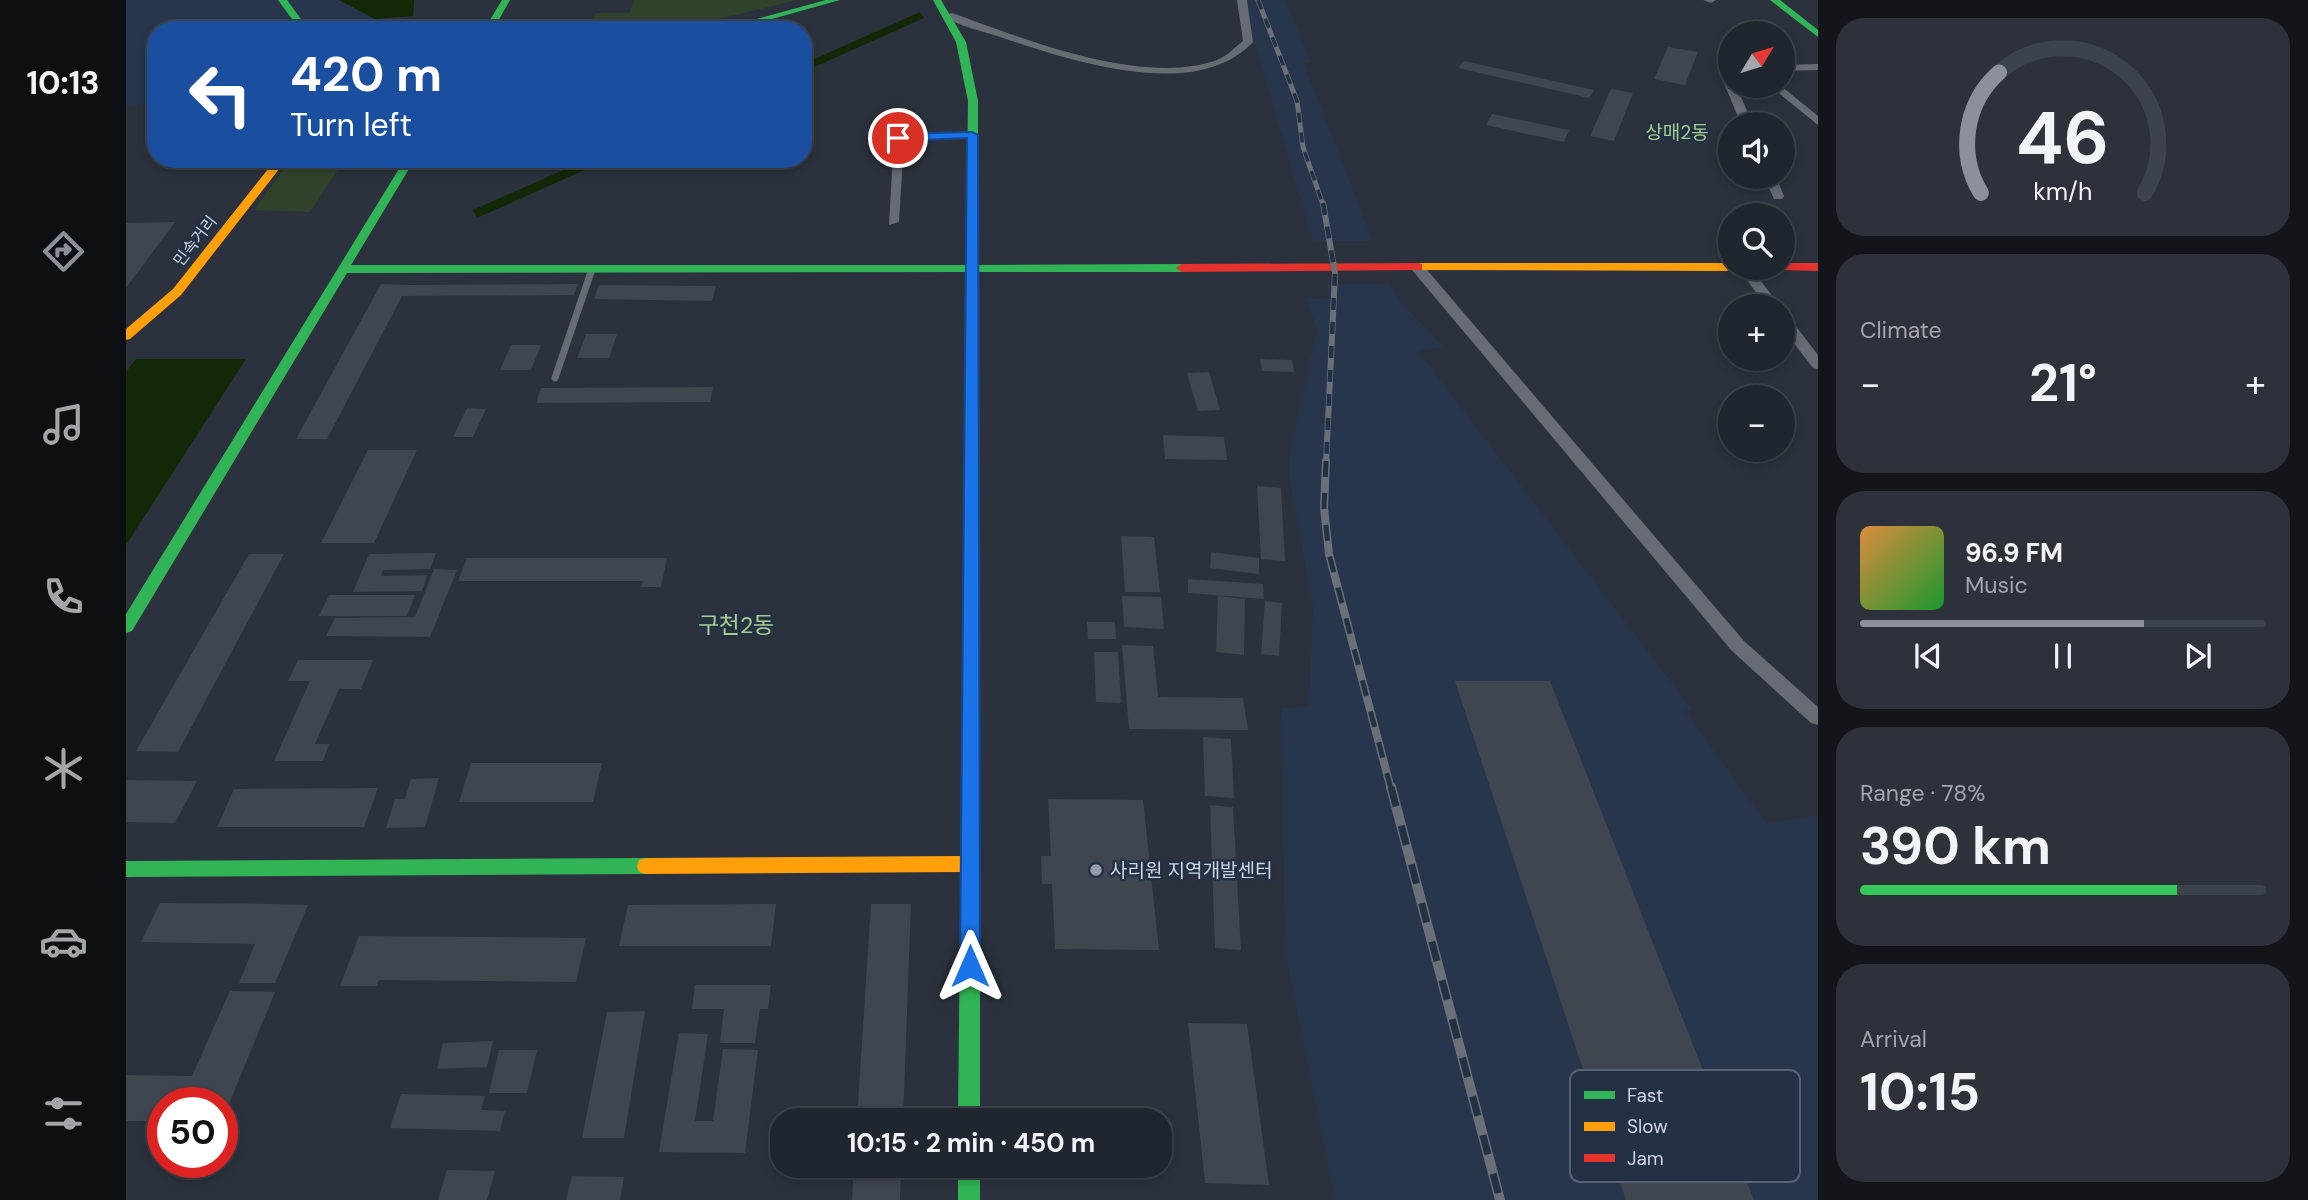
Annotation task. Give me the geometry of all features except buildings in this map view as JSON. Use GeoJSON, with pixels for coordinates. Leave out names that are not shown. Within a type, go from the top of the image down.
{"type":"FeatureCollection","features":[{"type":"Feature","properties":{"kind":"main road"},"geometry":{"type":"LineString","coordinates":[[282,0],[298,21]]}},
{"type":"Feature","properties":{"kind":"main road"},"geometry":{"type":"LineString","coordinates":[[493,21],[506,0]]}},
{"type":"Feature","properties":{"kind":"main road"},"geometry":{"type":"LineString","coordinates":[[755,21],[836,0]]}},
{"type":"Feature","properties":{"kind":"main road"},"geometry":{"type":"LineString","coordinates":[[937,0],[948,15],[964,54],[973,101],[970,1108]]}},
{"type":"Feature","properties":{"kind":"main road"},"geometry":{"type":"LineString","coordinates":[[1779,3],[1818,9]]}},
{"type":"Feature","properties":{"kind":"main road"},"geometry":{"type":"LineString","coordinates":[[1779,3],[1818,34]]}},
{"type":"Feature","properties":{"kind":"main road","name":"민속거리"},"geometry":{"type":"LineString","coordinates":[[126,336],[177,292],[275,168]]}},
{"type":"Feature","properties":{"kind":"main road"},"geometry":{"type":"LineString","coordinates":[[126,627],[405,168]]}},
{"type":"Feature","properties":{"kind":"main road"},"geometry":{"type":"LineString","coordinates":[[344,269],[1718,267]]}},
{"type":"Feature","properties":{"kind":"main road"},"geometry":{"type":"LineString","coordinates":[[1795,267],[1818,267]]}},
{"type":"Feature","properties":{"kind":"main road"},"geometry":{"type":"LineString","coordinates":[[126,869],[971,864]]}},
{"type":"Feature","properties":{"kind":"main road"},"geometry":{"type":"LineString","coordinates":[[969,1178],[969,1200]]}},
{"type":"Feature","properties":{"kind":"street"},"geometry":{"type":"LineString","coordinates":[[948,15],[1095,61],[1194,71],[1213,67],[1238,55],[1248,42],[1241,0]]}},
{"type":"Feature","properties":{"kind":"street"},"geometry":{"type":"LineString","coordinates":[[1796,67],[1818,66]]}},
{"type":"Feature","properties":{"kind":"street"},"geometry":{"type":"LineString","coordinates":[[1789,98],[1818,122]]}},
{"type":"Feature","properties":{"kind":"street"},"geometry":{"type":"LineString","coordinates":[[893,222],[898,138],[972,135]]}},
{"type":"Feature","properties":{"kind":"street"},"geometry":{"type":"LineString","coordinates":[[1776,189],[1779,196]]}},
{"type":"Feature","properties":{"kind":"street"},"geometry":{"type":"LineString","coordinates":[[1417,267],[1738,646],[1818,718]]}},
{"type":"Feature","properties":{"kind":"street"},"geometry":{"type":"LineString","coordinates":[[1753,280],[1764,294]]}},
{"type":"Feature","properties":{"kind":"street"},"geometry":{"type":"LineString","coordinates":[[1795,335],[1818,365]]}},
{"type":"Feature","properties":{"kind":"lane"},"geometry":{"type":"LineString","coordinates":[[555,379],[592,268]]}},
{"type":"Feature","properties":{"kind":"shaded area"},"geometry":{"type":"Polygon","coordinates":[[[126,0],[338,0],[387,21],[147,21],[147,103],[126,107],[126,0]]]}},
{"type":"Feature","properties":{"kind":"shaded area"},"geometry":{"type":"Polygon","coordinates":[[[339,0],[414,0],[413,16],[375,19],[339,0]]]}},
{"type":"Feature","properties":{"kind":"shaded area"},"geometry":{"type":"Polygon","coordinates":[[[635,0],[797,0],[710,21],[592,21],[596,13],[629,13],[635,0]]]}},
{"type":"Feature","properties":{"kind":"shaded area"},"geometry":{"type":"Polygon","coordinates":[[[1242,0],[1285,0],[1311,62],[1303,62],[1373,241],[1313,241],[1242,0]]]}},
{"type":"Feature","properties":{"kind":"shaded area"},"geometry":{"type":"Polygon","coordinates":[[[920,12],[924,18],[812,68],[812,60],[920,12]]]}},
{"type":"Feature","properties":{"kind":"shaded area"},"geometry":{"type":"Polygon","coordinates":[[[284,168],[339,168],[310,212],[254,210],[284,168]]]}},
{"type":"Feature","properties":{"kind":"shaded area"},"geometry":{"type":"Polygon","coordinates":[[[568,168],[589,168],[477,218],[473,210],[568,168]]]}},
{"type":"Feature","properties":{"kind":"shaded area"},"geometry":{"type":"Polygon","coordinates":[[[1328,284],[1389,284],[1399,300],[1444,347],[1418,351],[1692,709],[1685,711],[1767,824],[1818,815],[1818,1200],[1335,1200],[1285,951],[1281,708],[1309,706],[1313,607],[1289,476],[1289,457],[1317,330],[1306,299],[1327,299],[1328,284]]]}},
{"type":"Feature","properties":{"kind":"shaded area"},"geometry":{"type":"Polygon","coordinates":[[[136,359],[246,359],[126,545],[126,372],[136,359]]]}},
{"type":"Feature","properties":{"kind":"railway"},"geometry":{"type":"LineString","coordinates":[[1258,0],[1297,101],[1303,147],[1323,205]]}},
{"type":"Feature","properties":{"kind":"railway"},"geometry":{"type":"LineString","coordinates":[[1323,203],[1335,273],[1326,463]]}},
{"type":"Feature","properties":{"kind":"railway"},"geometry":{"type":"LineString","coordinates":[[1326,461],[1324,508],[1329,554],[1391,789]]}},
{"type":"Feature","properties":{"kind":"railway"},"geometry":{"type":"LineString","coordinates":[[1391,787],[1500,1200]]}},
{"type":"Feature","properties":{"kind":"traffic: fast"},"geometry":{"type":"LineString","coordinates":[[282,0],[298,21]]}},
{"type":"Feature","properties":{"kind":"traffic: fast"},"geometry":{"type":"LineString","coordinates":[[493,21],[506,0]]}},
{"type":"Feature","properties":{"kind":"traffic: fast"},"geometry":{"type":"LineString","coordinates":[[755,21],[836,0]]}},
{"type":"Feature","properties":{"kind":"traffic: fast"},"geometry":{"type":"LineString","coordinates":[[937,0],[961,42],[973,101],[971,683]]}},
{"type":"Feature","properties":{"kind":"traffic: fast"},"geometry":{"type":"LineString","coordinates":[[1774,0],[1818,34]]}},
{"type":"Feature","properties":{"kind":"traffic: fast"},"geometry":{"type":"LineString","coordinates":[[126,627],[405,168]]}},
{"type":"Feature","properties":{"kind":"traffic: fast"},"geometry":{"type":"LineString","coordinates":[[344,269],[1182,268]]}},
{"type":"Feature","properties":{"kind":"traffic: fast"},"geometry":{"type":"LineString","coordinates":[[126,869],[646,866]]}},
{"type":"Feature","properties":{"kind":"traffic: fast"},"geometry":{"type":"LineString","coordinates":[[969,1108],[970,921]]}},
{"type":"Feature","properties":{"kind":"traffic: fast"},"geometry":{"type":"LineString","coordinates":[[969,1178],[969,1200]]}},
{"type":"Feature","properties":{"kind":"traffic: slow"},"geometry":{"type":"LineString","coordinates":[[126,336],[177,292],[275,168]]}},
{"type":"Feature","properties":{"kind":"traffic: slow"},"geometry":{"type":"LineString","coordinates":[[1418,267],[1718,267]]}},
{"type":"Feature","properties":{"kind":"traffic: slow"},"geometry":{"type":"LineString","coordinates":[[970,921],[971,683]]}},
{"type":"Feature","properties":{"kind":"traffic: slow"},"geometry":{"type":"LineString","coordinates":[[646,866],[971,864]]}},
{"type":"Feature","properties":{"kind":"traffic: jam"},"geometry":{"type":"LineString","coordinates":[[1182,268],[1418,267]]}},
{"type":"Feature","properties":{"kind":"traffic: jam"},"geometry":{"type":"LineString","coordinates":[[1795,267],[1818,267]]}},
{"type":"Feature","properties":{"kind":"place","name":"사리원 지역개발센터"},"geometry":{"type":"Point","coordinates":[1096,870]}},
{"type":"Feature","properties":{"kind":"district","name":"상매2동"},"geometry":{"type":"Point","coordinates":[1677,132]}},
{"type":"Feature","properties":{"kind":"district","name":"구천2동"},"geometry":{"type":"Point","coordinates":[736,625]}},
{"type":"Feature","properties":{"kind":"route"},"geometry":{"type":"LineString","coordinates":[[898,138],[972,135],[970,966]]}}]}
